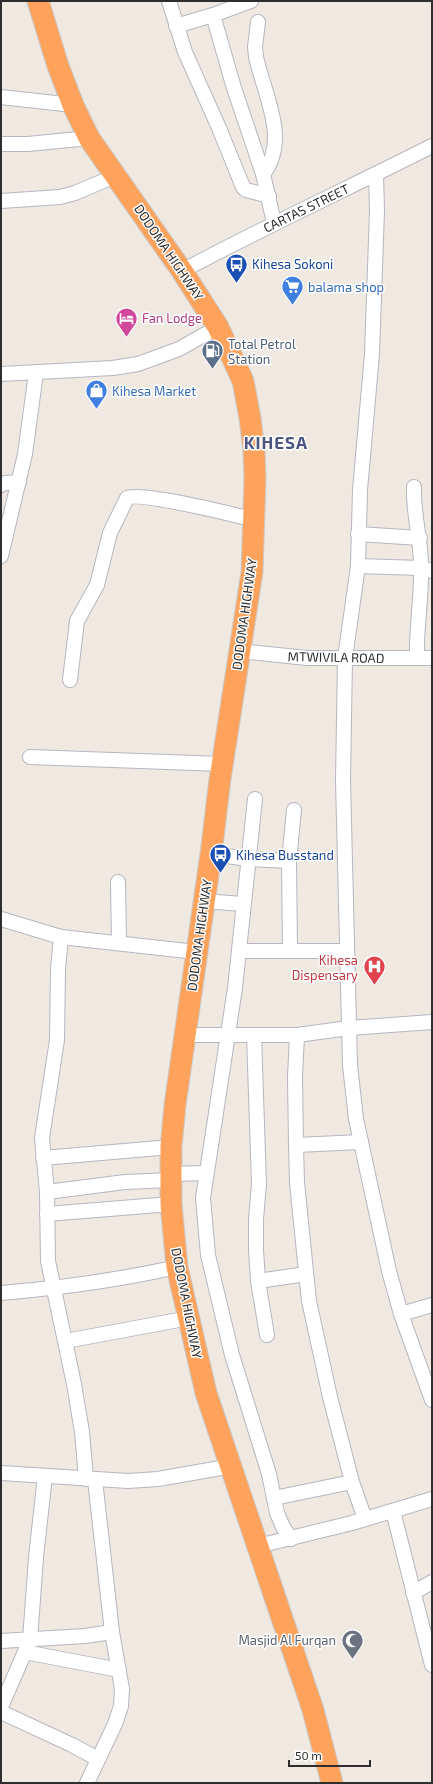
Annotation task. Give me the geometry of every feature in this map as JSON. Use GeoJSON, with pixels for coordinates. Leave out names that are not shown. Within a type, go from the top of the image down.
{"type":"FeatureCollection","features":[{"type":"Feature","properties":{"kind":"highway","name":"DODOMA HIGHWAY"},"geometry":{"type":"LineString","coordinates":[[38,1],[58,66],[73,105],[90,138],[182,271],[218,327],[243,381],[250,418],[254,451],[252,572],[222,764],[211,854],[203,901],[175,1104],[171,1147],[171,1204],[177,1267],[206,1392],[313,1710],[332,1783]]}},
{"type":"Feature","properties":{"kind":"street"},"geometry":{"type":"LineString","coordinates":[[169,1],[184,52],[219,128],[243,187],[246,190],[269,196]]}},
{"type":"Feature","properties":{"kind":"street"},"geometry":{"type":"LineString","coordinates":[[176,26],[213,16],[251,1]]}},
{"type":"Feature","properties":{"kind":"street"},"geometry":{"type":"LineString","coordinates":[[213,16],[234,88],[263,174],[274,223]]}},
{"type":"Feature","properties":{"kind":"street"},"geometry":{"type":"LineString","coordinates":[[258,22],[255,47],[256,57],[274,120],[275,134],[275,150],[272,160],[263,174]]}},
{"type":"Feature","properties":{"kind":"street"},"geometry":{"type":"LineString","coordinates":[[1,97],[73,105]]}},
{"type":"Feature","properties":{"kind":"street"},"geometry":{"type":"LineString","coordinates":[[1,144],[28,144],[90,138]]}},
{"type":"Feature","properties":{"kind":"street","name":"CARTAS STREET"},"geometry":{"type":"LineString","coordinates":[[182,271],[274,223],[376,175],[432,146]]}},
{"type":"Feature","properties":{"kind":"street"},"geometry":{"type":"LineString","coordinates":[[376,175],[377,210],[372,354],[360,490],[358,566],[345,658],[343,781],[352,1094],[376,1218],[401,1314],[432,1400]]}},
{"type":"Feature","properties":{"kind":"street"},"geometry":{"type":"LineString","coordinates":[[1,201],[60,197],[75,193],[115,176]]}},
{"type":"Feature","properties":{"kind":"street"},"geometry":{"type":"LineString","coordinates":[[1,374],[113,368],[138,364],[179,349],[218,327]]}},
{"type":"Feature","properties":{"kind":"street"},"geometry":{"type":"LineString","coordinates":[[1,556],[26,454],[36,373]]}},
{"type":"Feature","properties":{"kind":"street"},"geometry":{"type":"LineString","coordinates":[[1,485],[5,483],[19,482]]}},
{"type":"Feature","properties":{"kind":"street"},"geometry":{"type":"LineString","coordinates":[[414,487],[414,508],[427,569],[416,631],[417,658]]}},
{"type":"Feature","properties":{"kind":"street"},"geometry":{"type":"LineString","coordinates":[[70,680],[77,621],[97,585],[110,533],[127,498],[137,496],[162,500],[253,519]]}},
{"type":"Feature","properties":{"kind":"street"},"geometry":{"type":"LineString","coordinates":[[358,534],[420,538]]}},
{"type":"Feature","properties":{"kind":"street"},"geometry":{"type":"LineString","coordinates":[[358,566],[427,569]]}},
{"type":"Feature","properties":{"kind":"street","name":"MTWIVILA ROAD"},"geometry":{"type":"LineString","coordinates":[[240,651],[307,658],[432,658]]}},
{"type":"Feature","properties":{"kind":"street"},"geometry":{"type":"LineString","coordinates":[[30,757],[222,764]]}},
{"type":"Feature","properties":{"kind":"street"},"geometry":{"type":"LineString","coordinates":[[254,799],[239,950],[218,1108],[206,1173],[204,1198],[208,1255],[232,1355],[261,1448],[283,1527],[291,1539]]}},
{"type":"Feature","properties":{"kind":"street"},"geometry":{"type":"LineString","coordinates":[[290,950],[289,861],[294,810]]}},
{"type":"Feature","properties":{"kind":"street"},"geometry":{"type":"LineString","coordinates":[[211,854],[249,859],[289,861]]}},
{"type":"Feature","properties":{"kind":"street"},"geometry":{"type":"LineString","coordinates":[[118,882],[119,942]]}},
{"type":"Feature","properties":{"kind":"street"},"geometry":{"type":"LineString","coordinates":[[203,901],[243,904]]}},
{"type":"Feature","properties":{"kind":"street"},"geometry":{"type":"LineString","coordinates":[[1,919],[61,937],[119,942],[196,952]]}},
{"type":"Feature","properties":{"kind":"street"},"geometry":{"type":"LineString","coordinates":[[61,937],[58,968],[57,1040],[42,1138],[47,1192],[48,1261],[53,1289],[66,1341],[91,1480],[112,1632],[122,1689],[121,1706],[115,1724],[87,1783]]}},
{"type":"Feature","properties":{"kind":"street"},"geometry":{"type":"LineString","coordinates":[[239,950],[347,951]]}},
{"type":"Feature","properties":{"kind":"street"},"geometry":{"type":"LineString","coordinates":[[185,1035],[297,1035],[350,1028],[432,1022]]}},
{"type":"Feature","properties":{"kind":"street"},"geometry":{"type":"LineString","coordinates":[[254,1035],[259,1184],[256,1219],[258,1281],[267,1335]]}},
{"type":"Feature","properties":{"kind":"street"},"geometry":{"type":"LineString","coordinates":[[297,1035],[295,1077],[296,1145],[309,1300],[330,1397],[352,1482],[365,1519]]}},
{"type":"Feature","properties":{"kind":"street"},"geometry":{"type":"LineString","coordinates":[[296,1145],[361,1142]]}},
{"type":"Feature","properties":{"kind":"street"},"geometry":{"type":"LineString","coordinates":[[43,1158],[171,1147]]}},
{"type":"Feature","properties":{"kind":"street"},"geometry":{"type":"LineString","coordinates":[[47,1192],[206,1173]]}},
{"type":"Feature","properties":{"kind":"street"},"geometry":{"type":"LineString","coordinates":[[47,1214],[171,1204]]}},
{"type":"Feature","properties":{"kind":"street"},"geometry":{"type":"LineString","coordinates":[[1,1293],[53,1289],[122,1279],[177,1267]]}},
{"type":"Feature","properties":{"kind":"street"},"geometry":{"type":"LineString","coordinates":[[258,1281],[306,1274]]}},
{"type":"Feature","properties":{"kind":"street"},"geometry":{"type":"LineString","coordinates":[[401,1314],[432,1305]]}},
{"type":"Feature","properties":{"kind":"street"},"geometry":{"type":"LineString","coordinates":[[66,1341],[188,1318]]}},
{"type":"Feature","properties":{"kind":"street"},"geometry":{"type":"LineString","coordinates":[[1,1473],[91,1480],[128,1481],[158,1479],[232,1466]]}},
{"type":"Feature","properties":{"kind":"street"},"geometry":{"type":"LineString","coordinates":[[1,1707],[27,1646],[45,1476]]}},
{"type":"Feature","properties":{"kind":"street"},"geometry":{"type":"LineString","coordinates":[[274,1498],[352,1482]]}},
{"type":"Feature","properties":{"kind":"street"},"geometry":{"type":"LineString","coordinates":[[258,1546],[291,1539],[432,1499]]}},
{"type":"Feature","properties":{"kind":"street"},"geometry":{"type":"LineString","coordinates":[[393,1511],[432,1665]]}},
{"type":"Feature","properties":{"kind":"street"},"geometry":{"type":"LineString","coordinates":[[413,1593],[432,1582]]}},
{"type":"Feature","properties":{"kind":"street"},"geometry":{"type":"LineString","coordinates":[[27,1646],[112,1632]]}},
{"type":"Feature","properties":{"kind":"street"},"geometry":{"type":"LineString","coordinates":[[1,1641],[27,1646],[119,1670]]}},
{"type":"Feature","properties":{"kind":"street"},"geometry":{"type":"LineString","coordinates":[[1,1712],[72,1745],[98,1760]]}},
{"type":"Feature","properties":{"kind":"place","name":"Kihesa Sokoni"},"geometry":{"type":"Point","coordinates":[237,284]}},
{"type":"Feature","properties":{"kind":"place","name":"balama shop"},"geometry":{"type":"Point","coordinates":[293,306]}},
{"type":"Feature","properties":{"kind":"place","name":"Fan Lodge"},"geometry":{"type":"Point","coordinates":[127,338]}},
{"type":"Feature","properties":{"kind":"place","name":"Total Petrol Station"},"geometry":{"type":"Point","coordinates":[213,370]}},
{"type":"Feature","properties":{"kind":"place","name":"Kihesa Market"},"geometry":{"type":"Point","coordinates":[96,410]}},
{"type":"Feature","properties":{"kind":"place","name":"Kihesa Busstand"},"geometry":{"type":"Point","coordinates":[220,874]}},
{"type":"Feature","properties":{"kind":"place","name":"Kihesa Dispensary"},"geometry":{"type":"Point","coordinates":[374,986]}},
{"type":"Feature","properties":{"kind":"place","name":"Masjid Al Furqan"},"geometry":{"type":"Point","coordinates":[352,1660]}},
{"type":"Feature","properties":{"kind":"district","name":"KIHESA"},"geometry":{"type":"Point","coordinates":[276,442]}}]}
